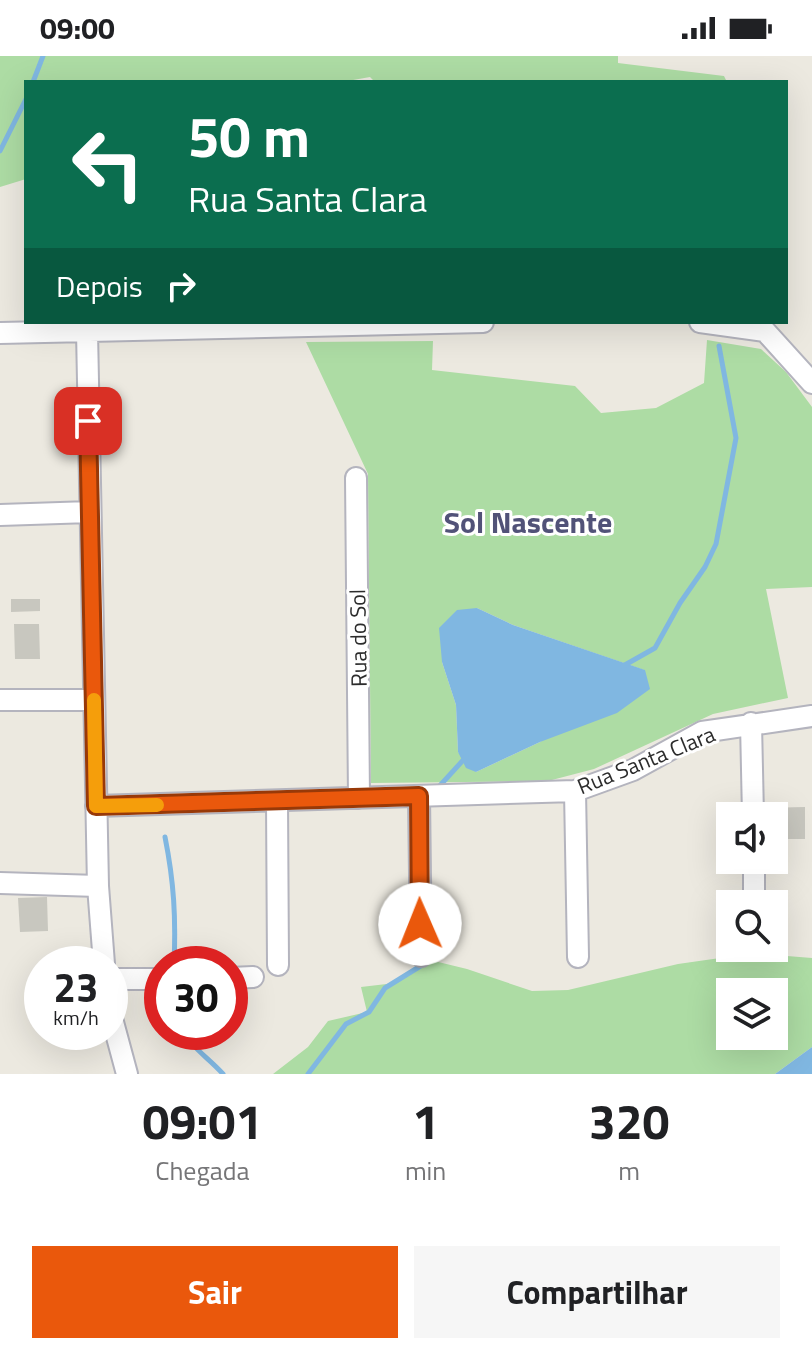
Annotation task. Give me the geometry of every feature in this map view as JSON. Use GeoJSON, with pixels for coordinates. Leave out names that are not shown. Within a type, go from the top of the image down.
{"type":"FeatureCollection","features":[{"type":"Feature","properties":{"kind":"street"},"geometry":{"type":"LineString","coordinates":[[0,333],[395,324]]}},
{"type":"Feature","properties":{"kind":"street"},"geometry":{"type":"LineString","coordinates":[[714,324],[765,331],[812,383]]}},
{"type":"Feature","properties":{"kind":"street"},"geometry":{"type":"LineString","coordinates":[[87,331],[98,886],[103,946]]}},
{"type":"Feature","properties":{"kind":"street","name":"Rua do Sol"},"geometry":{"type":"LineString","coordinates":[[356,478],[359,798]]}},
{"type":"Feature","properties":{"kind":"street"},"geometry":{"type":"LineString","coordinates":[[0,515],[90,512]]}},
{"type":"Feature","properties":{"kind":"street"},"geometry":{"type":"LineString","coordinates":[[0,700],[94,700]]}},
{"type":"Feature","properties":{"kind":"street","name":"Rua Santa Clara"},"geometry":{"type":"LineString","coordinates":[[96,806],[575,791],[633,770],[702,732],[812,716]]}},
{"type":"Feature","properties":{"kind":"street"},"geometry":{"type":"LineString","coordinates":[[751,723],[753,802]]}},
{"type":"Feature","properties":{"kind":"street"},"geometry":{"type":"LineString","coordinates":[[575,791],[578,957]]}},
{"type":"Feature","properties":{"kind":"street"},"geometry":{"type":"LineString","coordinates":[[419,796],[421,956]]}},
{"type":"Feature","properties":{"kind":"street"},"geometry":{"type":"LineString","coordinates":[[277,801],[278,965]]}},
{"type":"Feature","properties":{"kind":"street"},"geometry":{"type":"LineString","coordinates":[[0,883],[98,886]]}},
{"type":"Feature","properties":{"kind":"street"},"geometry":{"type":"LineString","coordinates":[[248,977],[253,977]]}},
{"type":"Feature","properties":{"kind":"street"},"geometry":{"type":"LineString","coordinates":[[121,1050],[127,1074]]}},
{"type":"Feature","properties":{"kind":"green space"},"geometry":{"type":"Polygon","coordinates":[[[0,56],[618,56],[618,63],[724,76],[726,80],[373,80],[370,77],[353,80],[24,80],[24,180],[0,187],[0,56]]]}},
{"type":"Feature","properties":{"kind":"green space"},"geometry":{"type":"Polygon","coordinates":[[[707,340],[761,349],[786,372],[812,407],[812,587],[766,589],[788,698],[713,714],[594,769],[548,781],[371,783],[368,474],[306,342],[433,341],[432,370],[575,386],[601,413],[656,408],[704,383],[707,340]],[[477,608],[442,662],[456,705],[458,752],[476,772],[540,742],[644,670],[513,625],[477,608]]]}},
{"type":"Feature","properties":{"kind":"green space"},"geometry":{"type":"Polygon","coordinates":[[[788,956],[812,958],[812,1047],[775,1074],[273,1074],[308,1047],[328,1021],[367,1012],[361,987],[395,983],[430,960],[532,991],[568,990],[678,964],[716,959],[716,962],[788,962],[788,956]]]}},
{"type":"Feature","properties":{"kind":"water"},"geometry":{"type":"Polygon","coordinates":[[[477,608],[513,625],[645,670],[650,689],[617,713],[540,742],[476,772],[466,768],[458,752],[456,705],[442,662],[439,628],[457,610],[477,608]]]}},
{"type":"Feature","properties":{"kind":"water"},"geometry":{"type":"Polygon","coordinates":[[[812,1047],[812,1074],[775,1074],[812,1047]]]}},
{"type":"Feature","properties":{"kind":"building"},"geometry":{"type":"Polygon","coordinates":[[[11,599],[40,599],[40,611],[11,612],[11,599]]]}},
{"type":"Feature","properties":{"kind":"building"},"geometry":{"type":"Polygon","coordinates":[[[14,624],[39,624],[40,659],[15,659],[14,624]]]}},
{"type":"Feature","properties":{"kind":"building"},"geometry":{"type":"Polygon","coordinates":[[[788,807],[805,807],[805,839],[788,839],[788,807]]]}},
{"type":"Feature","properties":{"kind":"building"},"geometry":{"type":"Polygon","coordinates":[[[47,897],[48,931],[20,932],[18,898],[47,897]]]}},
{"type":"Feature","properties":{"kind":"waterway"},"geometry":{"type":"LineString","coordinates":[[34,80],[43,56]]}},
{"type":"Feature","properties":{"kind":"waterway"},"geometry":{"type":"LineString","coordinates":[[0,151],[24,103]]}},
{"type":"Feature","properties":{"kind":"waterway"},"geometry":{"type":"LineString","coordinates":[[623,666],[655,648],[716,544],[736,438],[719,346]]}},
{"type":"Feature","properties":{"kind":"waterway"},"geometry":{"type":"LineString","coordinates":[[435,791],[466,757]]}},
{"type":"Feature","properties":{"kind":"waterway"},"geometry":{"type":"LineString","coordinates":[[165,837],[174,900],[175,946]]}},
{"type":"Feature","properties":{"kind":"waterway"},"geometry":{"type":"LineString","coordinates":[[308,1074],[346,1024],[369,1012],[385,988],[427,962]]}},
{"type":"Feature","properties":{"kind":"waterway"},"geometry":{"type":"LineString","coordinates":[[199,1050],[223,1074]]}},
{"type":"Feature","properties":{"kind":"slow traffic"},"geometry":{"type":"LineString","coordinates":[[94,700],[96,806],[157,805]]}},
{"type":"Feature","properties":{"kind":"district","name":"Sol Nascente"},"geometry":{"type":"Point","coordinates":[528,523]}},
{"type":"Feature","properties":{"kind":"route"},"geometry":{"type":"LineString","coordinates":[[88,421],[96,806],[419,796],[420,924]]}}]}
